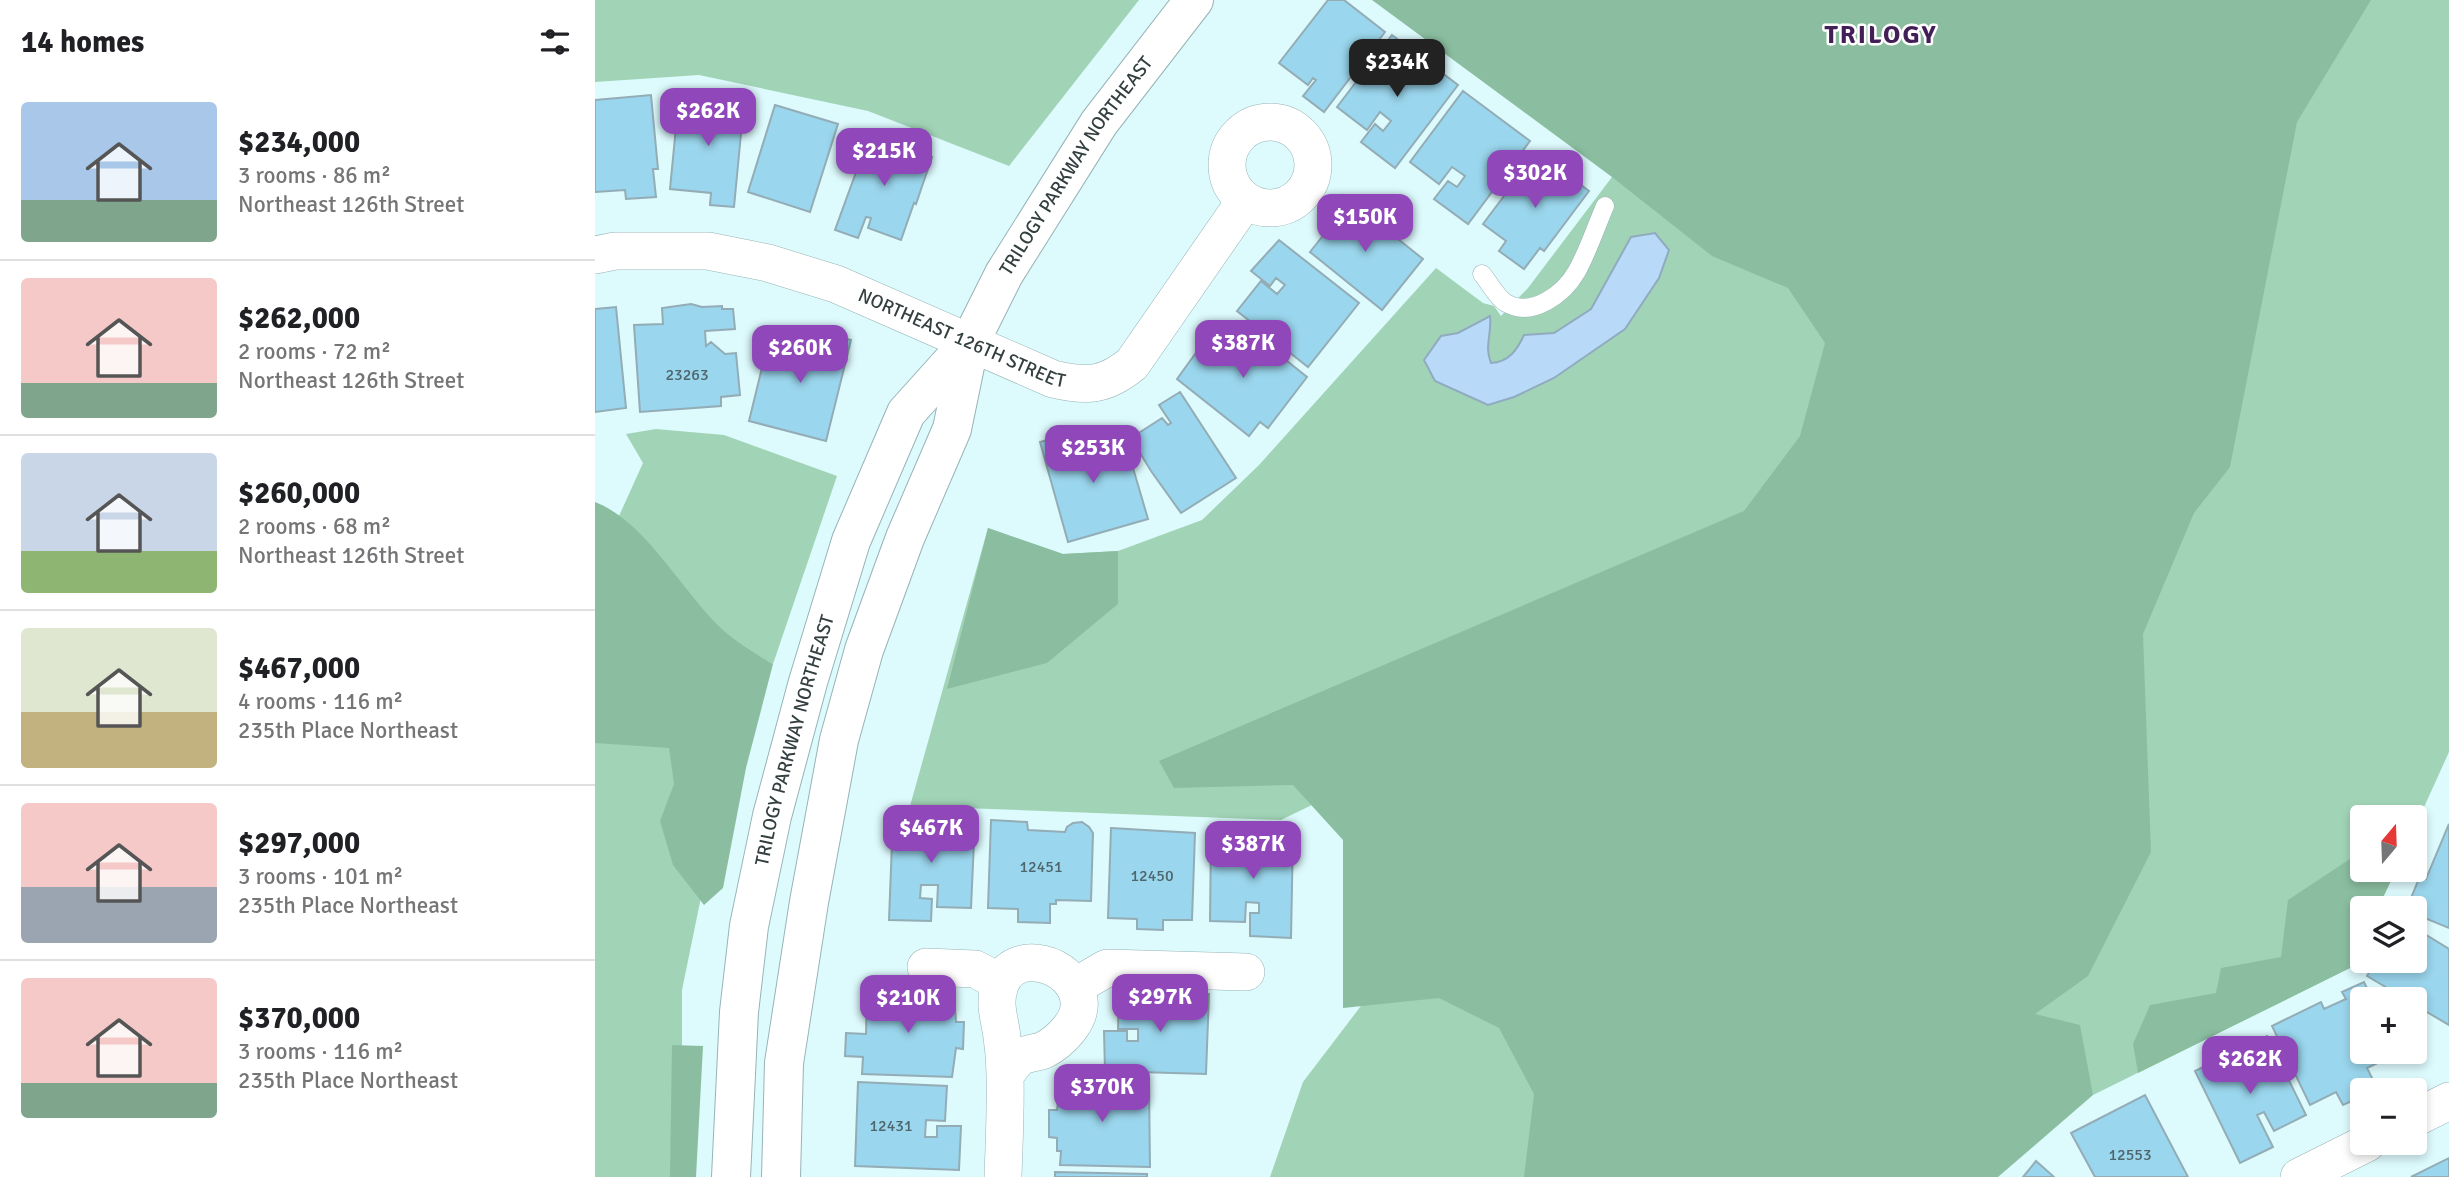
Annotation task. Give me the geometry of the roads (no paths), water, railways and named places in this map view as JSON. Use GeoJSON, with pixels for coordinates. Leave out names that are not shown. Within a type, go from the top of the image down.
{"type":"FeatureCollection","features":[{"type":"Feature","properties":{"kind":"street","name":"TRILOGY PARKWAY NORTHEAST"},"geometry":{"type":"LineString","coordinates":[[731,1177],[739,1012],[749,926],[772,816],[808,682],[851,541],[906,413],[969,342],[1003,274],[1099,123],[1194,0]]}},
{"type":"Feature","properties":{"kind":"street","name":"NORTHEAST 126TH STREET"},"geometry":{"type":"LineString","coordinates":[[595,255],[615,251],[708,251],[768,263],[836,284],[1053,379],[1077,385],[1098,383],[1119,375],[1132,364],[1245,201]]}},
{"type":"Feature","properties":{"kind":"street","name":"TRILOGY PARKWAY NORTHEAST"},"geometry":{"type":"LineString","coordinates":[[781,1177],[784,1063],[809,902],[839,740],[864,650],[905,538],[952,429],[969,342]]}},
{"type":"Feature","properties":{"kind":"street"},"geometry":{"type":"LineString","coordinates":[[1003,1177],[1005,1075],[1002,1035],[995,1006],[1000,982],[1013,968],[1029,962],[1066,974],[1076,986],[1080,1004],[1063,1038],[1043,1050],[1020,1057],[1005,1075]]}},
{"type":"Feature","properties":{"kind":"street"},"geometry":{"type":"LineString","coordinates":[[926,967],[975,969],[1000,982]]}},
{"type":"Feature","properties":{"kind":"street"},"geometry":{"type":"LineString","coordinates":[[1076,986],[1107,968],[1245,972]]}},
{"type":"Feature","properties":{"kind":"street"},"geometry":{"type":"LineString","coordinates":[[2427,1112],[2449,1101]]}},
{"type":"Feature","properties":{"kind":"street"},"geometry":{"type":"LineString","coordinates":[[2299,1177],[2350,1152]]}},
{"type":"Feature","properties":{"kind":"lane"},"geometry":{"type":"LineString","coordinates":[[1482,274],[1504,302],[1513,306],[1523,309],[1553,298],[1576,272],[1605,206]]}},
{"type":"Feature","properties":{"kind":"water"},"geometry":{"type":"Polygon","coordinates":[[[1655,233],[1669,250],[1659,278],[1625,329],[1554,378],[1514,397],[1488,405],[1435,381],[1424,360],[1441,336],[1458,333],[1490,316],[1488,346],[1491,363],[1508,358],[1524,335],[1554,333],[1591,309],[1631,237],[1655,233]]]}},
{"type":"Feature","properties":{"kind":"district","name":"TRILOGY"},"geometry":{"type":"Point","coordinates":[1881,35]}}]}
